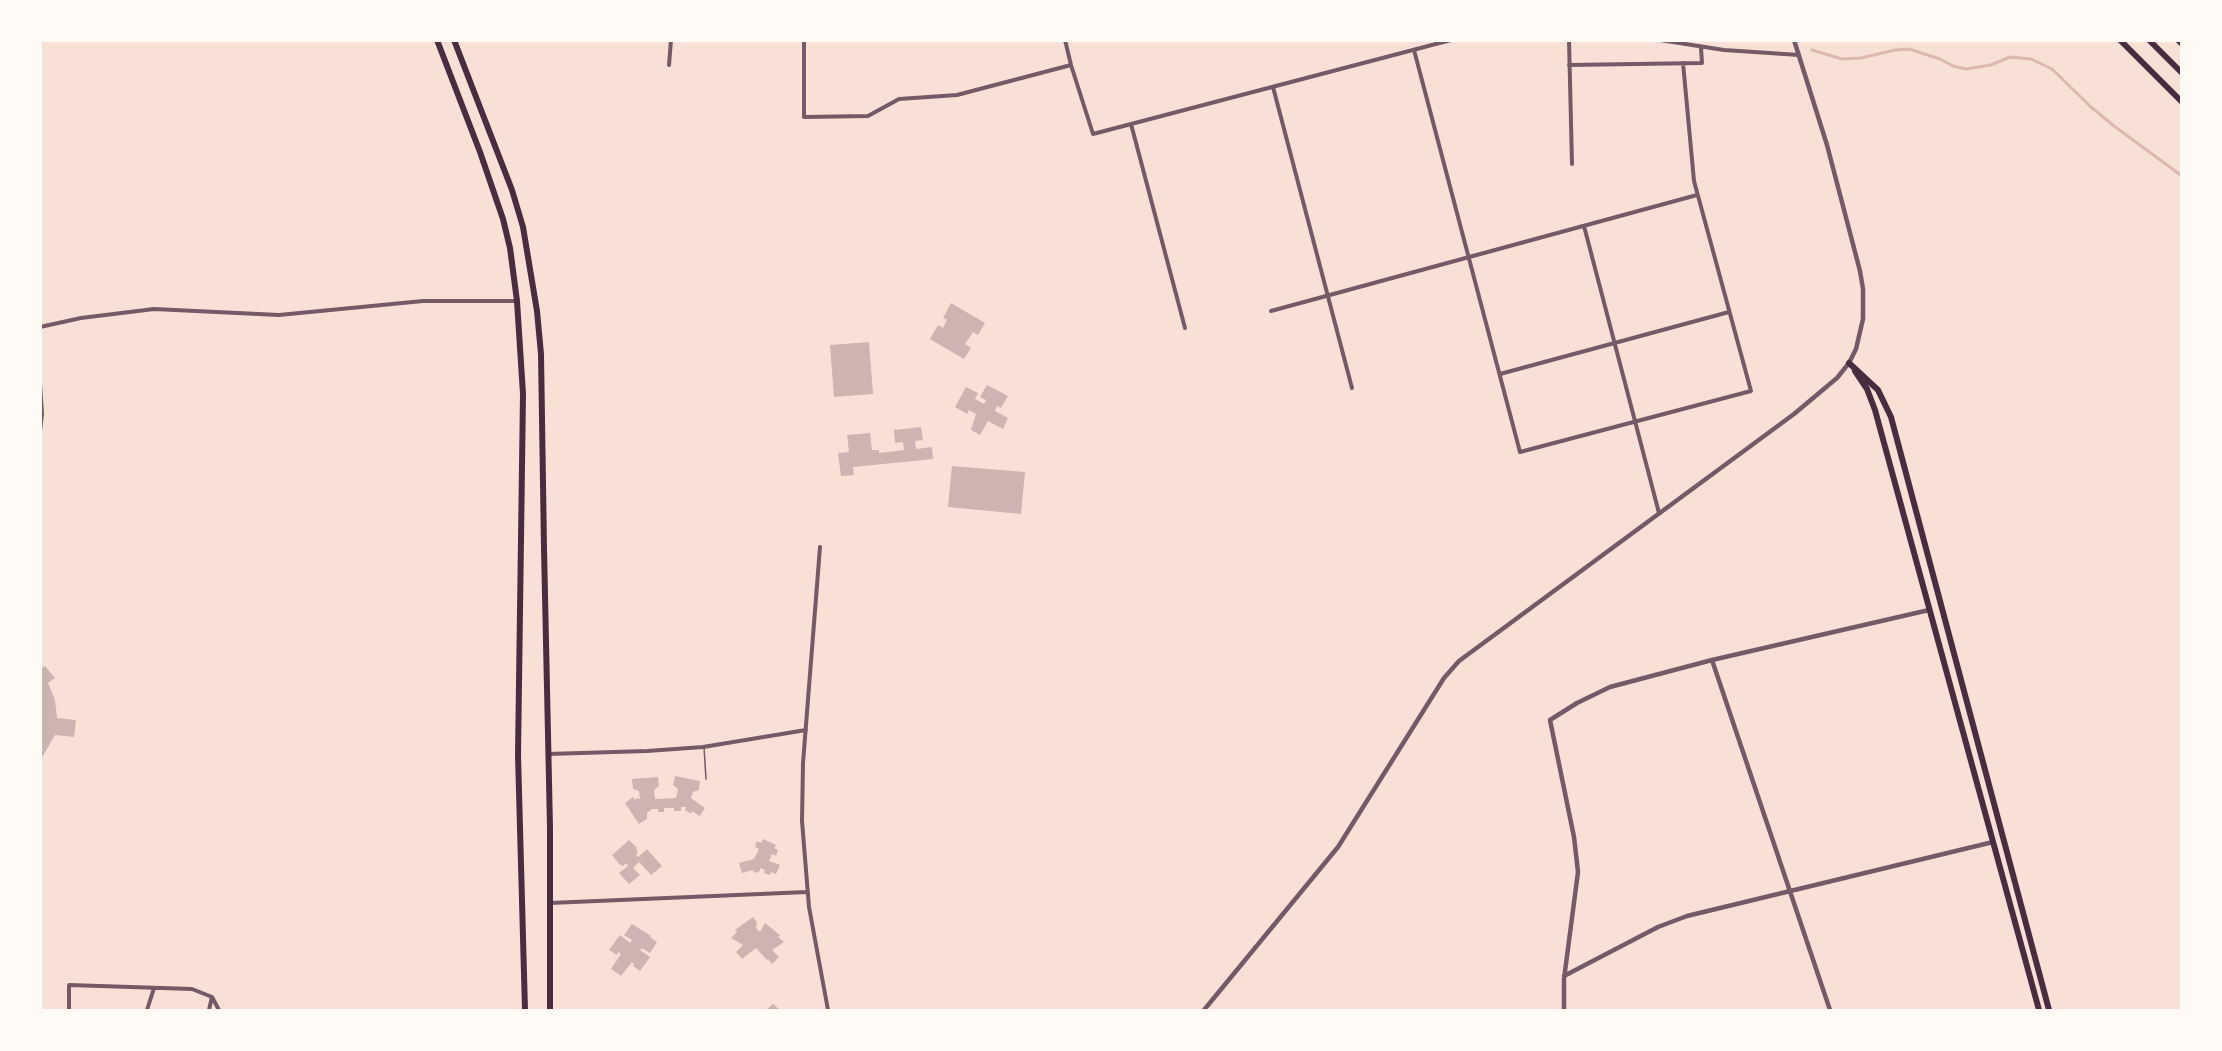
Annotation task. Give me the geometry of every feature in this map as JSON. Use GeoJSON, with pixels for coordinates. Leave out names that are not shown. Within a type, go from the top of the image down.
{"type":"FeatureCollection","features":[{"type":"Feature","properties":{"kind":"main road"},"geometry":{"type":"LineString","coordinates":[[437,40],[503,219],[518,301],[523,394],[518,755],[525,1011]]}},
{"type":"Feature","properties":{"kind":"main road"},"geometry":{"type":"LineString","coordinates":[[454,40],[512,190],[523,227],[537,311],[541,365],[550,1011]]}},
{"type":"Feature","properties":{"kind":"main road"},"geometry":{"type":"LineString","coordinates":[[2120,40],[2181,102]]}},
{"type":"Feature","properties":{"kind":"main road"},"geometry":{"type":"LineString","coordinates":[[2149,40],[2181,72]]}},
{"type":"Feature","properties":{"kind":"main road"},"geometry":{"type":"LineString","coordinates":[[1849,363],[1872,400],[1994,842],[2038,1011]]}},
{"type":"Feature","properties":{"kind":"main road"},"geometry":{"type":"LineString","coordinates":[[1849,363],[1878,390],[1891,417],[2049,1011]]}},
{"type":"Feature","properties":{"kind":"street"},"geometry":{"type":"LineString","coordinates":[[669,65],[671,40]]}},
{"type":"Feature","properties":{"kind":"street"},"geometry":{"type":"LineString","coordinates":[[804,40],[804,117],[868,116],[899,99],[957,95],[1071,65]]}},
{"type":"Feature","properties":{"kind":"street"},"geometry":{"type":"LineString","coordinates":[[1065,40],[1093,134],[1451,40]]}},
{"type":"Feature","properties":{"kind":"street"},"geometry":{"type":"LineString","coordinates":[[1569,40],[1572,165]]}},
{"type":"Feature","properties":{"kind":"street"},"geometry":{"type":"LineString","coordinates":[[1660,40],[1701,48],[1799,55]]}},
{"type":"Feature","properties":{"kind":"street"},"geometry":{"type":"LineString","coordinates":[[1204,1011],[1338,847],[1444,678],[1459,661],[1794,414],[1837,378],[1849,363],[1856,349],[1863,319],[1863,289],[1830,156],[1794,40]]}},
{"type":"Feature","properties":{"kind":"street"},"geometry":{"type":"LineString","coordinates":[[1569,65],[1702,63],[1701,48]]}},
{"type":"Feature","properties":{"kind":"street"},"geometry":{"type":"LineString","coordinates":[[1414,50],[1520,452],[1751,391],[1694,181],[1683,63]]}},
{"type":"Feature","properties":{"kind":"street"},"geometry":{"type":"LineString","coordinates":[[1273,87],[1352,388]]}},
{"type":"Feature","properties":{"kind":"street"},"geometry":{"type":"LineString","coordinates":[[1131,124],[1185,328]]}},
{"type":"Feature","properties":{"kind":"street"},"geometry":{"type":"LineString","coordinates":[[1271,311],[1697,195]]}},
{"type":"Feature","properties":{"kind":"street"},"geometry":{"type":"LineString","coordinates":[[1584,226],[1659,513]]}},
{"type":"Feature","properties":{"kind":"street"},"geometry":{"type":"LineString","coordinates":[[40,327],[81,318],[154,309],[279,315],[423,301],[518,301]]}},
{"type":"Feature","properties":{"kind":"street"},"geometry":{"type":"LineString","coordinates":[[1500,374],[1729,312]]}},
{"type":"Feature","properties":{"kind":"street"},"geometry":{"type":"LineString","coordinates":[[40,384],[42,414],[40,431]]}},
{"type":"Feature","properties":{"kind":"street"},"geometry":{"type":"LineString","coordinates":[[820,547],[803,763],[802,821],[807,892],[828,1011]]}},
{"type":"Feature","properties":{"kind":"street"},"geometry":{"type":"LineString","coordinates":[[1564,1011],[1564,976],[1577,886],[1577,854],[1550,720],[1577,703],[1610,687],[1712,660],[1929,610]]}},
{"type":"Feature","properties":{"kind":"street"},"geometry":{"type":"LineString","coordinates":[[1712,660],[1830,1011]]}},
{"type":"Feature","properties":{"kind":"street"},"geometry":{"type":"LineString","coordinates":[[548,754],[704,747],[806,730]]}},
{"type":"Feature","properties":{"kind":"street"},"geometry":{"type":"LineString","coordinates":[[1564,976],[1671,921],[1994,842]]}},
{"type":"Feature","properties":{"kind":"street"},"geometry":{"type":"LineString","coordinates":[[549,903],[807,892]]}},
{"type":"Feature","properties":{"kind":"street"},"geometry":{"type":"LineString","coordinates":[[69,1011],[69,984],[192,989],[212,997],[219,1011]]}},
{"type":"Feature","properties":{"kind":"street"},"geometry":{"type":"LineString","coordinates":[[147,1011],[154,988]]}},
{"type":"Feature","properties":{"kind":"street"},"geometry":{"type":"LineString","coordinates":[[209,1011],[212,997]]}},
{"type":"Feature","properties":{"kind":"lane"},"geometry":{"type":"LineString","coordinates":[[704,747],[706,779]]}},
{"type":"Feature","properties":{"kind":"building"},"geometry":{"type":"Polygon","coordinates":[[[951,303],[985,323],[978,335],[973,332],[965,344],[971,348],[964,359],[930,339],[938,325],[943,328],[947,320],[943,318],[951,303]]]}},
{"type":"Feature","properties":{"kind":"building"},"geometry":{"type":"Polygon","coordinates":[[[869,342],[873,394],[834,397],[830,345],[869,342]]]}},
{"type":"Feature","properties":{"kind":"building"},"geometry":{"type":"Polygon","coordinates":[[[987,385],[1008,396],[1001,408],[997,406],[995,411],[1008,418],[1003,429],[988,421],[980,435],[971,430],[976,414],[969,410],[967,414],[955,407],[966,387],[978,393],[975,399],[984,404],[986,400],[980,397],[987,385]]]}},
{"type":"Feature","properties":{"kind":"building"},"geometry":{"type":"Polygon","coordinates":[[[921,427],[923,440],[915,441],[916,449],[932,447],[933,459],[853,467],[854,475],[841,476],[838,453],[849,452],[847,435],[870,433],[872,450],[879,450],[879,453],[904,450],[903,442],[895,443],[894,430],[921,427]]]}},
{"type":"Feature","properties":{"kind":"building"},"geometry":{"type":"Polygon","coordinates":[[[952,466],[1025,472],[1021,514],[948,507],[952,466]]]}},
{"type":"Feature","properties":{"kind":"building"},"geometry":{"type":"Polygon","coordinates":[[[45,666],[55,678],[48,683],[55,700],[57,718],[76,720],[74,737],[55,735],[40,761],[40,669],[45,666]]]}},
{"type":"Feature","properties":{"kind":"building"},"geometry":{"type":"Polygon","coordinates":[[[675,776],[700,781],[699,790],[693,792],[691,798],[705,808],[700,816],[692,811],[691,814],[685,810],[686,807],[681,807],[681,811],[664,808],[664,812],[652,809],[647,813],[647,819],[639,824],[625,803],[633,797],[635,800],[640,799],[639,791],[633,789],[632,779],[658,777],[659,786],[654,790],[655,799],[676,798],[678,789],[673,785],[675,776]]]}},
{"type":"Feature","properties":{"kind":"building"},"geometry":{"type":"Polygon","coordinates":[[[763,839],[776,845],[774,848],[778,850],[776,856],[772,854],[769,861],[780,865],[776,874],[764,873],[765,870],[760,868],[760,871],[754,873],[753,870],[742,873],[739,863],[754,859],[759,849],[755,847],[757,841],[761,843],[763,839]]]}},
{"type":"Feature","properties":{"kind":"building"},"geometry":{"type":"Polygon","coordinates":[[[629,840],[637,848],[638,857],[647,849],[662,866],[651,875],[639,862],[633,868],[640,875],[629,884],[619,873],[628,866],[626,863],[623,866],[619,864],[612,855],[629,840]]]}},
{"type":"Feature","properties":{"kind":"building"},"geometry":{"type":"Polygon","coordinates":[[[753,917],[757,923],[756,928],[760,932],[765,923],[780,935],[778,937],[784,942],[772,950],[779,957],[772,964],[756,948],[742,959],[736,952],[743,945],[731,938],[737,932],[735,930],[753,917]]]}},
{"type":"Feature","properties":{"kind":"building"},"geometry":{"type":"Polygon","coordinates":[[[632,924],[657,942],[650,953],[642,948],[640,950],[650,957],[640,971],[633,966],[632,962],[621,976],[611,969],[621,954],[618,952],[617,955],[609,950],[620,935],[630,943],[632,940],[624,935],[632,924]]]}},
{"type":"Feature","properties":{"kind":"building"},"geometry":{"type":"Polygon","coordinates":[[[773,1004],[780,1010],[766,1010],[773,1004]]]}},
{"type":"Feature","properties":{"kind":"waterway"},"geometry":{"type":"LineString","coordinates":[[1812,50],[1842,59],[1861,58],[1909,49],[1966,69],[1991,65],[2010,57],[2031,59],[2052,69],[2114,126],[2182,176]]}}]}
